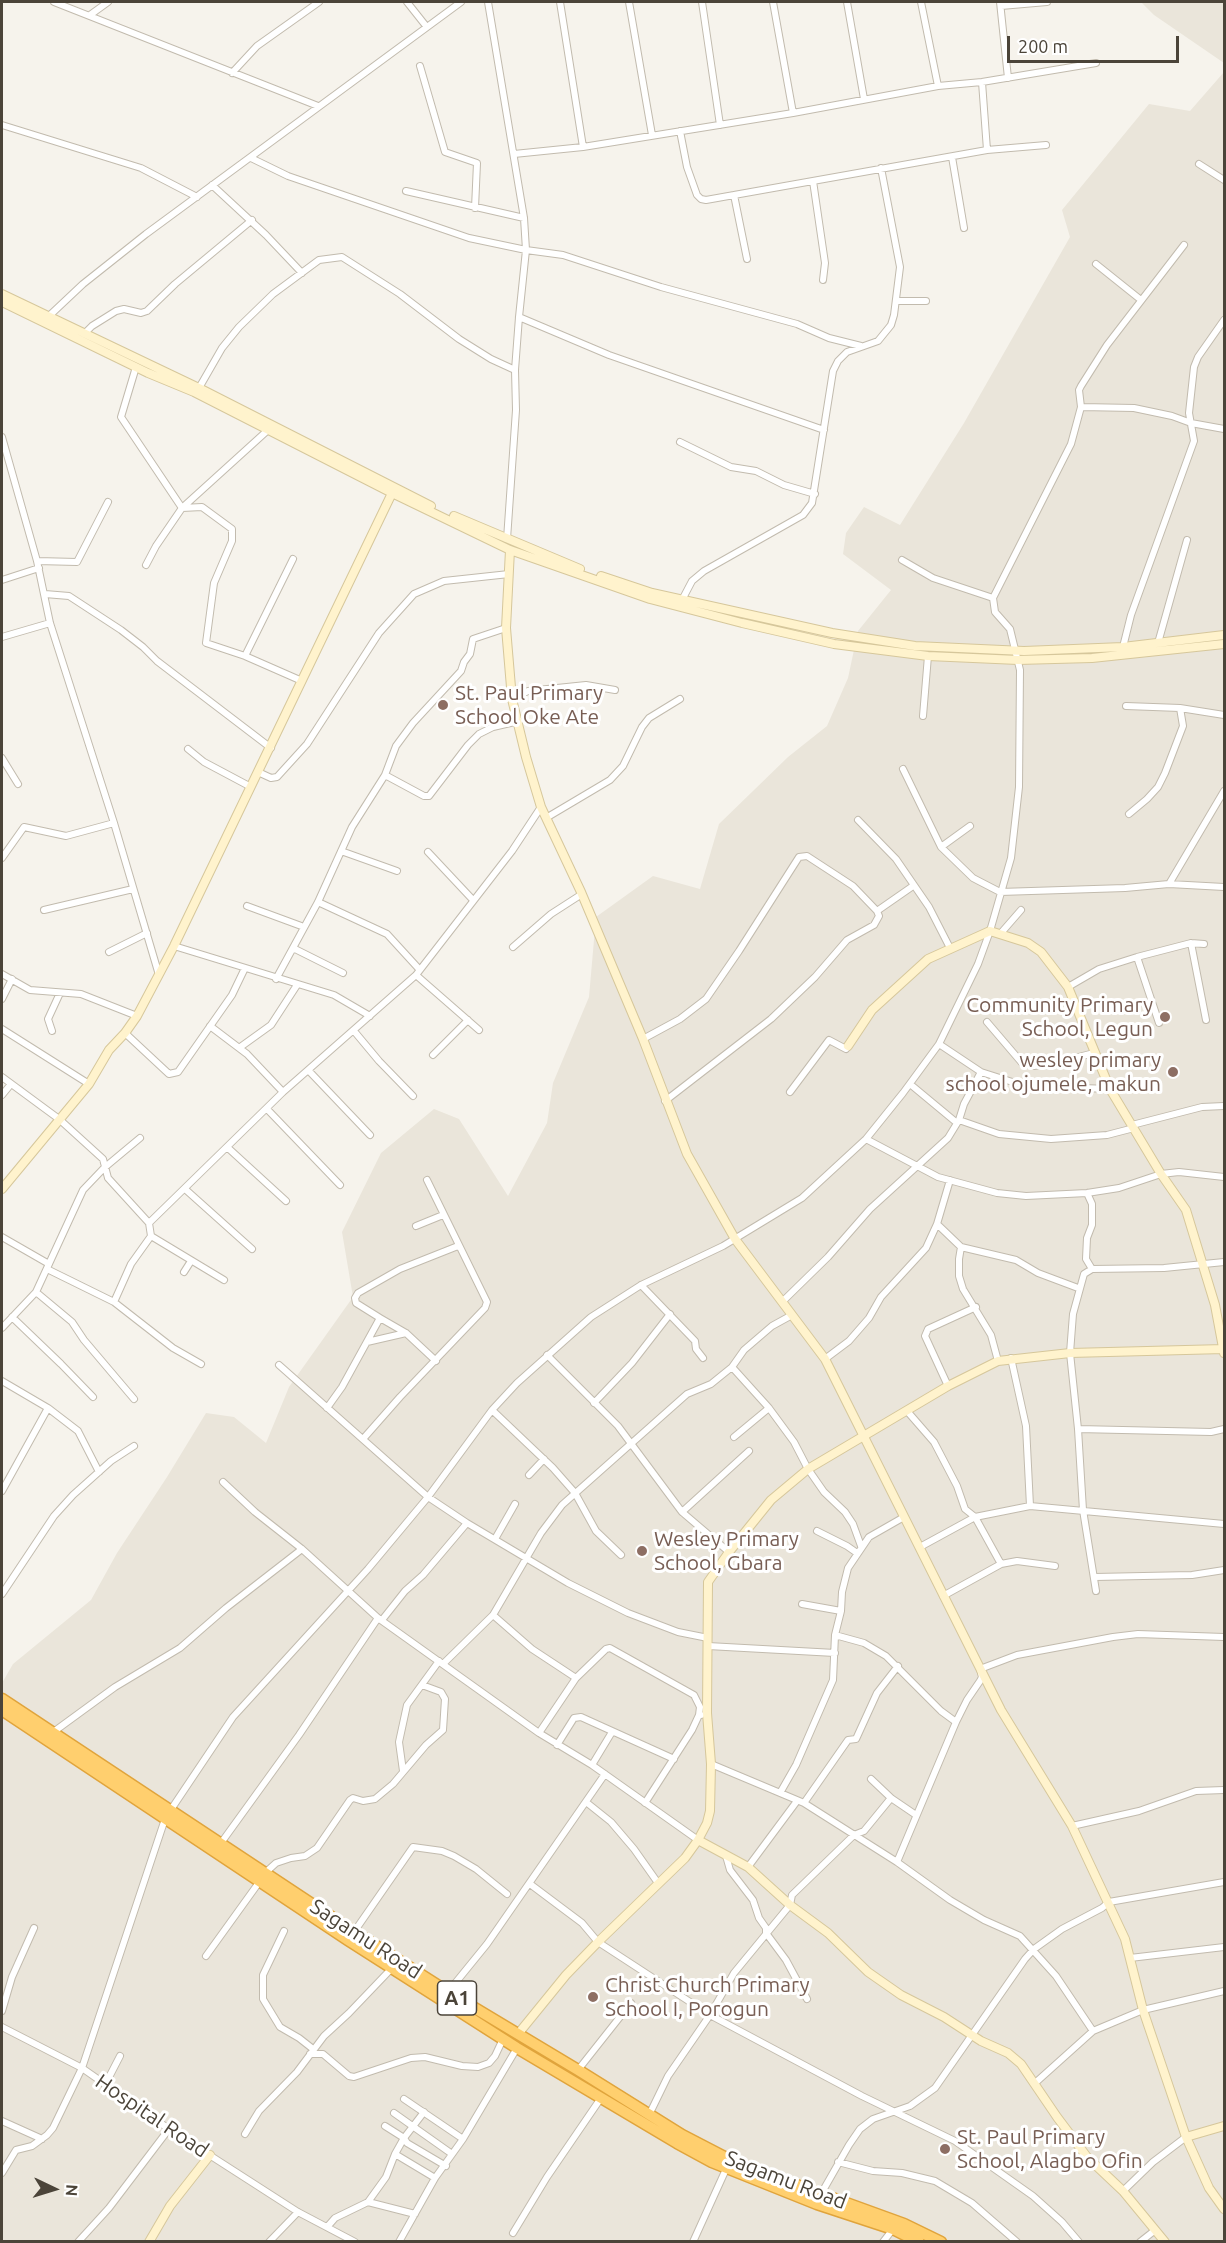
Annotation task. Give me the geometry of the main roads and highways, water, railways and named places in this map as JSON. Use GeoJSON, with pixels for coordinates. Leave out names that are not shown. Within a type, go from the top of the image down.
{"type":"FeatureCollection","features":[{"type":"Feature","properties":{"kind":"highway","name":"Sagamu Road"},"geometry":{"type":"LineString","coordinates":[[2,1699],[168,1815],[221,1843],[262,1877],[448,1992],[503,2039],[677,2144],[712,2162],[817,2204],[893,2229],[919,2241]]}},
{"type":"Feature","properties":{"kind":"highway","name":"Sagamu Road"},"geometry":{"type":"LineString","coordinates":[[2,1710],[262,1877],[392,1968],[480,2018],[518,2034],[649,2115],[736,2163],[904,2224],[941,2241]]}},
{"type":"Feature","properties":{"kind":"place","name":"St. Paul Primary School Oke Ate"},"geometry":{"type":"Point","coordinates":[443,705]}},
{"type":"Feature","properties":{"kind":"place","name":"Community Primary School, Legun"},"geometry":{"type":"Point","coordinates":[1165,1017]}},
{"type":"Feature","properties":{"kind":"place","name":"wesley primary school ojumele, makun"},"geometry":{"type":"Point","coordinates":[1173,1072]}},
{"type":"Feature","properties":{"kind":"place","name":"Wesley Primary School, Gbara"},"geometry":{"type":"Point","coordinates":[642,1551]}},
{"type":"Feature","properties":{"kind":"place","name":"Christ Church Primary School I, Porogun"},"geometry":{"type":"Point","coordinates":[593,1997]}},
{"type":"Feature","properties":{"kind":"place","name":"St. Paul Primary School, Alagbo Ofin"},"geometry":{"type":"Point","coordinates":[945,2149]}}]}
